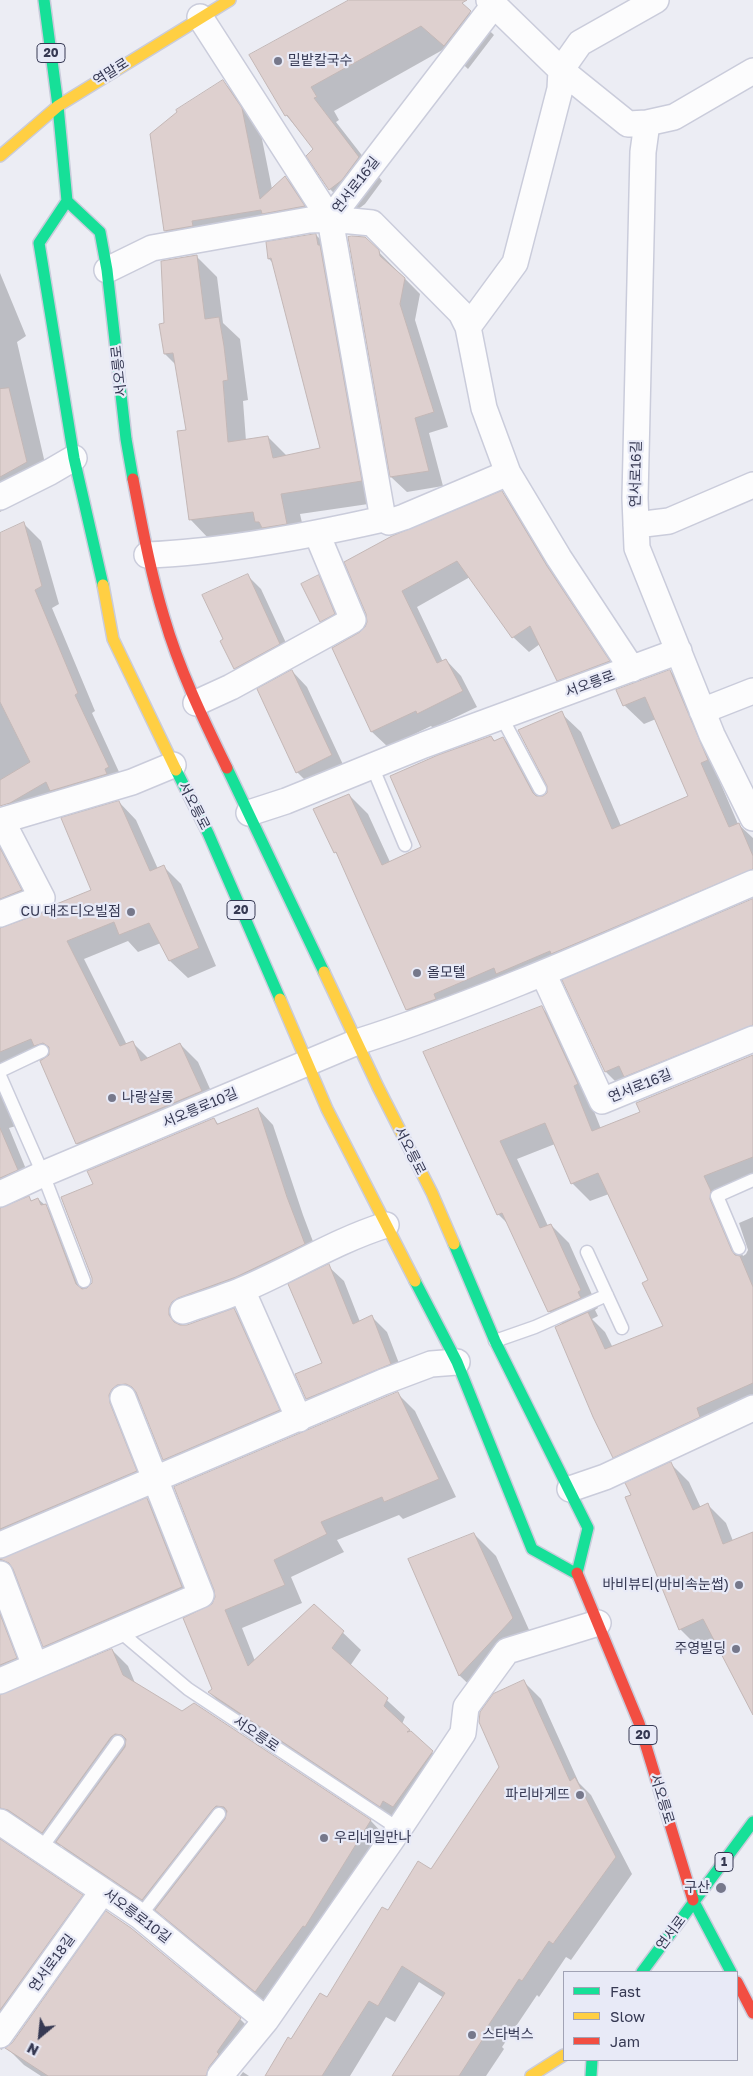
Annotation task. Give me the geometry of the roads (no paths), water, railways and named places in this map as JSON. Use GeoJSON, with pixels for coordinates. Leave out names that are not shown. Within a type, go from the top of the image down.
{"type":"FeatureCollection","features":[{"type":"Feature","properties":{"kind":"main road","name":"20"},"geometry":{"type":"LineString","coordinates":[[44,0],[58,106],[67,200]]}},
{"type":"Feature","properties":{"kind":"main road","name":"역말로"},"geometry":{"type":"LineString","coordinates":[[0,156],[58,106],[230,0]]}},
{"type":"Feature","properties":{"kind":"main road","name":"서오릉로"},"geometry":{"type":"LineString","coordinates":[[577,1574],[532,1549],[457,1362],[327,1109],[208,833],[173,765],[113,639],[100,565],[74,458],[39,243],[67,200],[100,232],[108,270],[126,439],[147,555],[164,618],[196,703],[356,1042],[432,1193],[495,1342],[588,1528],[577,1574],[639,1724],[694,1902],[730,1971]]}},
{"type":"Feature","properties":{"kind":"main road","name":"연서로"},"geometry":{"type":"LineString","coordinates":[[643,1971],[753,1822]]}},
{"type":"Feature","properties":{"kind":"main road"},"geometry":{"type":"LineString","coordinates":[[738,1984],[753,2013]]}},
{"type":"Feature","properties":{"kind":"main road"},"geometry":{"type":"LineString","coordinates":[[531,2076],[563,2056]]}},
{"type":"Feature","properties":{"kind":"main road"},"geometry":{"type":"LineString","coordinates":[[591,2076],[592,2061]]}},
{"type":"Feature","properties":{"kind":"street"},"geometry":{"type":"LineString","coordinates":[[468,327],[515,263],[560,89],[561,70],[580,43],[656,0]]}},
{"type":"Feature","properties":{"kind":"street","name":"연서로16길"},"geometry":{"type":"LineString","coordinates":[[330,219],[492,3],[561,70],[628,124],[647,123],[674,117],[753,71]]}},
{"type":"Feature","properties":{"kind":"street"},"geometry":{"type":"LineString","coordinates":[[200,17],[330,219],[400,523]]}},
{"type":"Feature","properties":{"kind":"street","name":"연서로16길"},"geometry":{"type":"LineString","coordinates":[[647,123],[644,152],[635,498],[638,548],[712,735],[753,818]]}},
{"type":"Feature","properties":{"kind":"street"},"geometry":{"type":"LineString","coordinates":[[108,270],[152,248],[309,220],[330,219]]}},
{"type":"Feature","properties":{"kind":"street","name":"연서로16길"},"geometry":{"type":"LineString","coordinates":[[330,219],[372,223],[461,313],[468,327],[484,408],[508,474],[559,558],[632,668]]}},
{"type":"Feature","properties":{"kind":"street"},"geometry":{"type":"LineString","coordinates":[[0,497],[74,458]]}},
{"type":"Feature","properties":{"kind":"street"},"geometry":{"type":"LineString","coordinates":[[147,555],[176,554],[400,523],[508,474]]}},
{"type":"Feature","properties":{"kind":"street","name":"연서로16길"},"geometry":{"type":"LineString","coordinates":[[636,525],[669,521],[753,485]]}},
{"type":"Feature","properties":{"kind":"street"},"geometry":{"type":"LineString","coordinates":[[196,703],[231,687],[353,620],[317,534]]}},
{"type":"Feature","properties":{"kind":"street","name":"서오릉로"},"geometry":{"type":"LineString","coordinates":[[249,813],[286,802],[372,766],[502,716],[679,652]]}},
{"type":"Feature","properties":{"kind":"street"},"geometry":{"type":"LineString","coordinates":[[702,711],[753,691]]}},
{"type":"Feature","properties":{"kind":"street","name":"서오릉로"},"geometry":{"type":"LineString","coordinates":[[1,821],[132,782],[173,765]]}},
{"type":"Feature","properties":{"kind":"street"},"geometry":{"type":"LineString","coordinates":[[0,914],[42,898],[1,821]]}},
{"type":"Feature","properties":{"kind":"street"},"geometry":{"type":"LineString","coordinates":[[356,1042],[542,973],[753,883]]}},
{"type":"Feature","properties":{"kind":"street","name":"연서로16길"},"geometry":{"type":"LineString","coordinates":[[542,973],[602,1102],[753,1039]]}},
{"type":"Feature","properties":{"kind":"street","name":"서오릉로10길"},"geometry":{"type":"LineString","coordinates":[[0,1194],[43,1174],[356,1042]]}},
{"type":"Feature","properties":{"kind":"street"},"geometry":{"type":"LineString","coordinates":[[184,1311],[242,1290],[335,1246],[386,1225]]}},
{"type":"Feature","properties":{"kind":"street"},"geometry":{"type":"LineString","coordinates":[[242,1290],[299,1419]]}},
{"type":"Feature","properties":{"kind":"street"},"geometry":{"type":"LineString","coordinates":[[0,1545],[383,1382],[431,1364],[457,1362]]}},
{"type":"Feature","properties":{"kind":"street"},"geometry":{"type":"LineString","coordinates":[[0,1681],[201,1595],[123,1398]]}},
{"type":"Feature","properties":{"kind":"street"},"geometry":{"type":"LineString","coordinates":[[570,1489],[605,1478],[753,1408]]}},
{"type":"Feature","properties":{"kind":"street"},"geometry":{"type":"LineString","coordinates":[[0,1574],[36,1666]]}},
{"type":"Feature","properties":{"kind":"street"},"geometry":{"type":"LineString","coordinates":[[220,2076],[266,2020],[400,1829],[464,1733],[466,1707],[506,1651],[598,1623]]}},
{"type":"Feature","properties":{"kind":"street","name":"서오릉로10길"},"geometry":{"type":"LineString","coordinates":[[0,1822],[140,1916],[266,2020]]}},
{"type":"Feature","properties":{"kind":"street","name":"연서로18길"},"geometry":{"type":"LineString","coordinates":[[0,2035],[103,1891]]}},
{"type":"Feature","properties":{"kind":"lane"},"geometry":{"type":"LineString","coordinates":[[502,716],[540,789]]}},
{"type":"Feature","properties":{"kind":"lane"},"geometry":{"type":"LineString","coordinates":[[372,766],[405,846]]}},
{"type":"Feature","properties":{"kind":"lane"},"geometry":{"type":"LineString","coordinates":[[0,1071],[42,1051]]}},
{"type":"Feature","properties":{"kind":"lane"},"geometry":{"type":"LineString","coordinates":[[0,1076],[43,1174],[84,1282]]}},
{"type":"Feature","properties":{"kind":"lane"},"geometry":{"type":"LineString","coordinates":[[739,1248],[717,1196],[753,1180]]}},
{"type":"Feature","properties":{"kind":"lane"},"geometry":{"type":"LineString","coordinates":[[587,1252],[622,1328]]}},
{"type":"Feature","properties":{"kind":"lane"},"geometry":{"type":"LineString","coordinates":[[495,1342],[535,1327],[607,1295]]}},
{"type":"Feature","properties":{"kind":"lane","name":"서오릉로"},"geometry":{"type":"LineString","coordinates":[[118,1630],[188,1689],[400,1829]]}},
{"type":"Feature","properties":{"kind":"lane"},"geometry":{"type":"LineString","coordinates":[[40,1850],[118,1742]]}},
{"type":"Feature","properties":{"kind":"lane"},"geometry":{"type":"LineString","coordinates":[[140,1916],[219,1814]]}},
{"type":"Feature","properties":{"kind":"place","name":"밀밭칼국수"},"geometry":{"type":"Point","coordinates":[278,61]}},
{"type":"Feature","properties":{"kind":"place","name":"CU 대조디오빌점"},"geometry":{"type":"Point","coordinates":[131,912]}},
{"type":"Feature","properties":{"kind":"place","name":"올모텔"},"geometry":{"type":"Point","coordinates":[417,973]}},
{"type":"Feature","properties":{"kind":"place","name":"나랑살롱"},"geometry":{"type":"Point","coordinates":[112,1098]}},
{"type":"Feature","properties":{"kind":"place","name":"바비뷰티(바비속눈썹)"},"geometry":{"type":"Point","coordinates":[739,1585]}},
{"type":"Feature","properties":{"kind":"place","name":"주영빌딩"},"geometry":{"type":"Point","coordinates":[736,1649]}},
{"type":"Feature","properties":{"kind":"place","name":"파리바게뜨"},"geometry":{"type":"Point","coordinates":[580,1795]}},
{"type":"Feature","properties":{"kind":"place","name":"우리네일만나"},"geometry":{"type":"Point","coordinates":[324,1838]}},
{"type":"Feature","properties":{"kind":"place","name":"구산"},"geometry":{"type":"Point","coordinates":[721,1888]}},
{"type":"Feature","properties":{"kind":"place","name":"스타벅스"},"geometry":{"type":"Point","coordinates":[472,2035]}}]}
